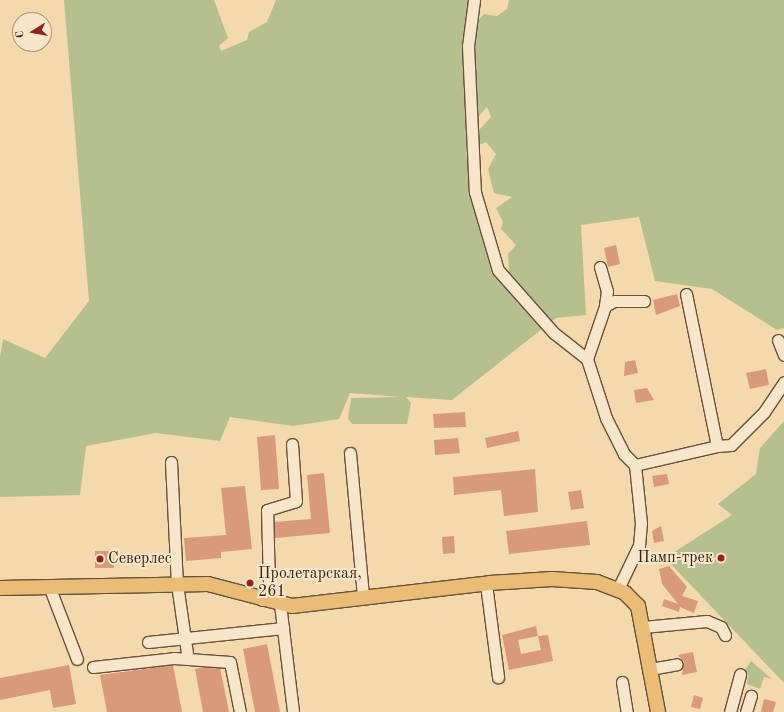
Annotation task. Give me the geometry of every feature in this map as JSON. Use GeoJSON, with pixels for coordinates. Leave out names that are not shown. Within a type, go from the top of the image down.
{"type":"FeatureCollection","features":[{"type":"Feature","properties":{"kind":"main road"},"geometry":{"type":"LineString","coordinates":[[0,588],[177,584],[226,587],[262,600],[280,604],[486,584],[573,579],[618,589],[638,606],[658,712]]}},
{"type":"Feature","properties":{"kind":"street"},"geometry":{"type":"LineString","coordinates":[[474,0],[468,46],[475,192],[498,270],[554,333],[586,359],[606,418],[624,454],[635,465],[641,523],[639,545],[618,589]]}},
{"type":"Feature","properties":{"kind":"street"},"geometry":{"type":"LineString","coordinates":[[586,359],[606,306],[607,291],[600,266]]}},
{"type":"Feature","properties":{"kind":"street"},"geometry":{"type":"LineString","coordinates":[[686,294],[717,446]]}},
{"type":"Feature","properties":{"kind":"street"},"geometry":{"type":"LineString","coordinates":[[606,306],[614,301],[644,301]]}},
{"type":"Feature","properties":{"kind":"street"},"geometry":{"type":"LineString","coordinates":[[778,340],[784,355]]}},
{"type":"Feature","properties":{"kind":"street"},"geometry":{"type":"LineString","coordinates":[[635,465],[717,446],[731,445],[764,412],[784,382]]}},
{"type":"Feature","properties":{"kind":"street"},"geometry":{"type":"LineString","coordinates":[[262,600],[270,584],[267,510],[296,501],[292,444]]}},
{"type":"Feature","properties":{"kind":"street"},"geometry":{"type":"LineString","coordinates":[[350,453],[363,597]]}},
{"type":"Feature","properties":{"kind":"street"},"geometry":{"type":"LineString","coordinates":[[171,462],[177,584],[187,653]]}},
{"type":"Feature","properties":{"kind":"street"},"geometry":{"type":"LineString","coordinates":[[486,584],[498,677]]}},
{"type":"Feature","properties":{"kind":"street"},"geometry":{"type":"LineString","coordinates":[[49,586],[77,659]]}},
{"type":"Feature","properties":{"kind":"street"},"geometry":{"type":"LineString","coordinates":[[280,604],[292,712]]}},
{"type":"Feature","properties":{"kind":"street"},"geometry":{"type":"LineString","coordinates":[[643,627],[707,621],[721,628],[725,634]]}},
{"type":"Feature","properties":{"kind":"street"},"geometry":{"type":"LineString","coordinates":[[148,642],[283,628]]}},
{"type":"Feature","properties":{"kind":"street"},"geometry":{"type":"LineString","coordinates":[[93,667],[174,658],[230,662],[240,712]]}},
{"type":"Feature","properties":{"kind":"street"},"geometry":{"type":"LineString","coordinates":[[650,668],[677,664]]}},
{"type":"Feature","properties":{"kind":"street"},"geometry":{"type":"LineString","coordinates":[[730,712],[740,674]]}},
{"type":"Feature","properties":{"kind":"street"},"geometry":{"type":"LineString","coordinates":[[622,682],[627,712]]}},
{"type":"Feature","properties":{"kind":"street"},"geometry":{"type":"LineString","coordinates":[[746,712],[751,696]]}},
{"type":"Feature","properties":{"kind":"green space"},"geometry":{"type":"Polygon","coordinates":[[[64,0],[214,0],[228,38],[219,46],[221,51],[247,40],[249,32],[267,22],[276,0],[468,0],[473,26],[484,14],[497,16],[507,9],[509,0],[784,0],[784,328],[777,330],[712,289],[655,281],[639,217],[581,225],[586,315],[556,318],[452,400],[406,397],[411,403],[407,424],[352,424],[348,419],[351,398],[400,397],[350,393],[339,419],[293,426],[230,417],[220,441],[156,433],[86,446],[80,495],[0,497],[0,357],[3,339],[45,358],[89,301],[64,0]],[[487,107],[478,117],[472,110],[466,147],[469,179],[500,277],[509,274],[508,254],[516,245],[501,229],[503,222],[496,208],[512,197],[494,193],[488,169],[496,154],[486,142],[474,147],[468,142],[491,117],[487,107]]]}},
{"type":"Feature","properties":{"kind":"green space"},"geometry":{"type":"Polygon","coordinates":[[[784,421],[784,683],[665,558],[732,515],[718,504],[756,474],[760,448],[784,421]]]}},
{"type":"Feature","properties":{"kind":"green space"},"geometry":{"type":"Polygon","coordinates":[[[751,661],[772,679],[764,677],[760,689],[747,684],[748,675],[742,674],[751,661]]]}},
{"type":"Feature","properties":{"kind":"building"},"geometry":{"type":"Polygon","coordinates":[[[616,245],[620,264],[608,267],[604,248],[616,245]]]}},
{"type":"Feature","properties":{"kind":"building"},"geometry":{"type":"Polygon","coordinates":[[[677,294],[680,306],[656,315],[653,300],[677,294]]]}},
{"type":"Feature","properties":{"kind":"building"},"geometry":{"type":"Polygon","coordinates":[[[635,360],[638,373],[624,376],[625,362],[635,360]]]}},
{"type":"Feature","properties":{"kind":"building"},"geometry":{"type":"Polygon","coordinates":[[[766,369],[769,385],[750,389],[746,373],[766,369]]]}},
{"type":"Feature","properties":{"kind":"building"},"geometry":{"type":"Polygon","coordinates":[[[647,388],[654,400],[636,403],[634,390],[647,388]]]}},
{"type":"Feature","properties":{"kind":"building"},"geometry":{"type":"Polygon","coordinates":[[[465,412],[466,427],[434,428],[433,414],[465,412]]]}},
{"type":"Feature","properties":{"kind":"building"},"geometry":{"type":"Polygon","coordinates":[[[518,431],[520,441],[487,448],[485,438],[518,431]]]}},
{"type":"Feature","properties":{"kind":"building"},"geometry":{"type":"Polygon","coordinates":[[[275,435],[279,489],[261,490],[257,437],[275,435]]]}},
{"type":"Feature","properties":{"kind":"building"},"geometry":{"type":"Polygon","coordinates":[[[458,438],[460,453],[435,455],[434,440],[458,438]]]}},
{"type":"Feature","properties":{"kind":"building"},"geometry":{"type":"Polygon","coordinates":[[[535,469],[538,512],[504,516],[501,490],[454,495],[453,477],[535,469]]]}},
{"type":"Feature","properties":{"kind":"building"},"geometry":{"type":"Polygon","coordinates":[[[324,473],[330,533],[275,538],[274,522],[311,519],[307,475],[324,473]]]}},
{"type":"Feature","properties":{"kind":"building"},"geometry":{"type":"Polygon","coordinates":[[[667,474],[669,484],[654,487],[652,476],[667,474]]]}},
{"type":"Feature","properties":{"kind":"building"},"geometry":{"type":"Polygon","coordinates":[[[245,486],[252,549],[221,552],[221,558],[186,561],[184,538],[226,535],[221,488],[245,486]]]}},
{"type":"Feature","properties":{"kind":"building"},"geometry":{"type":"Polygon","coordinates":[[[581,490],[584,508],[571,510],[568,492],[581,490]]]}},
{"type":"Feature","properties":{"kind":"building"},"geometry":{"type":"Polygon","coordinates":[[[587,521],[590,545],[509,554],[506,531],[587,521]]]}},
{"type":"Feature","properties":{"kind":"building"},"geometry":{"type":"Polygon","coordinates":[[[661,526],[664,541],[654,543],[652,531],[661,526]]]}},
{"type":"Feature","properties":{"kind":"building"},"geometry":{"type":"Polygon","coordinates":[[[454,536],[455,553],[443,554],[442,537],[454,536]]]}},
{"type":"Feature","properties":{"kind":"building"},"geometry":{"type":"Polygon","coordinates":[[[95,551],[113,551],[114,568],[95,568],[95,551]]]}},
{"type":"Feature","properties":{"kind":"building"},"geometry":{"type":"Polygon","coordinates":[[[669,566],[687,587],[682,596],[698,601],[694,613],[680,607],[679,612],[662,606],[664,599],[678,604],[662,584],[659,569],[669,566]]]}},
{"type":"Feature","properties":{"kind":"building"},"geometry":{"type":"Polygon","coordinates":[[[536,626],[538,636],[548,635],[553,661],[509,670],[502,635],[536,626]],[[538,636],[518,640],[521,654],[541,650],[538,636]]]}},
{"type":"Feature","properties":{"kind":"building"},"geometry":{"type":"Polygon","coordinates":[[[267,644],[280,712],[255,712],[243,649],[267,644]]]}},
{"type":"Feature","properties":{"kind":"building"},"geometry":{"type":"Polygon","coordinates":[[[693,652],[697,672],[682,675],[684,662],[678,655],[693,652]]]}},
{"type":"Feature","properties":{"kind":"building"},"geometry":{"type":"Polygon","coordinates":[[[69,665],[76,704],[53,708],[50,690],[0,700],[0,678],[69,665]]]}},
{"type":"Feature","properties":{"kind":"building"},"geometry":{"type":"Polygon","coordinates":[[[173,665],[182,712],[107,712],[100,675],[173,665]]]}},
{"type":"Feature","properties":{"kind":"building"},"geometry":{"type":"Polygon","coordinates":[[[202,667],[220,668],[229,712],[203,712],[195,669],[202,667]]]}},
{"type":"Feature","properties":{"kind":"building"},"geometry":{"type":"Polygon","coordinates":[[[694,695],[703,698],[700,709],[691,707],[694,695]]]}},
{"type":"Feature","properties":{"kind":"building"},"geometry":{"type":"Polygon","coordinates":[[[764,699],[776,702],[773,712],[761,712],[764,699]]]}},
{"type":"Feature","properties":{"kind":"place","name":"Памп-трек"},"geometry":{"type":"Point","coordinates":[721,558]}},
{"type":"Feature","properties":{"kind":"place","name":"Северлес"},"geometry":{"type":"Point","coordinates":[100,559]}},
{"type":"Feature","properties":{"kind":"place","name":"Пролетарская, 261"},"geometry":{"type":"Point","coordinates":[250,583]}}]}
